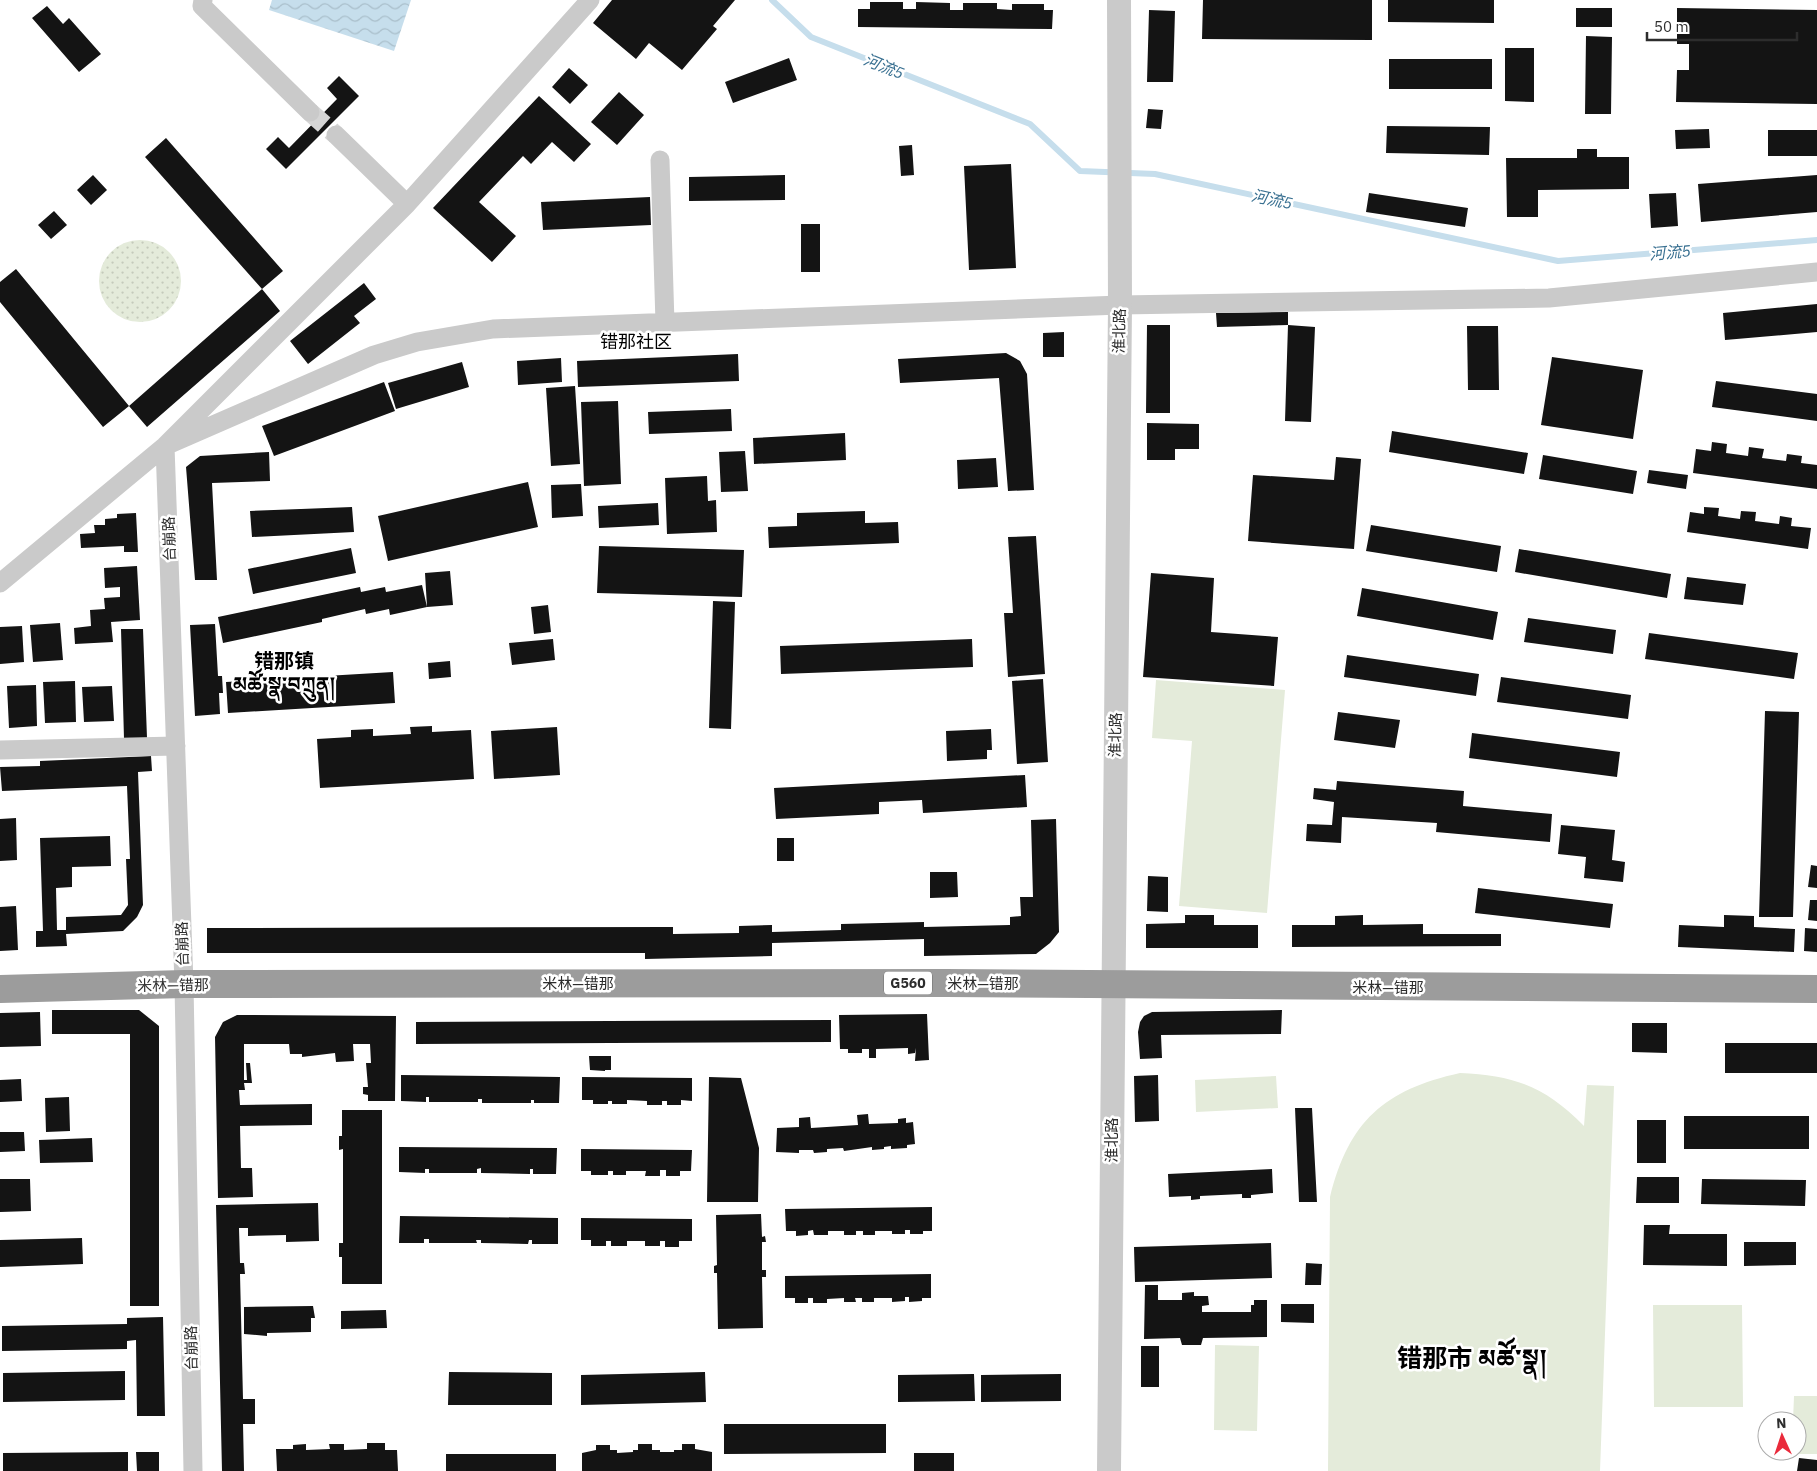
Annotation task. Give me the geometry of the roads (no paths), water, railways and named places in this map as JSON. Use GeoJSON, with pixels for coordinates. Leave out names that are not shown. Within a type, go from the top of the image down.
{"type":"FeatureCollection","features":[{"type":"Feature","properties":{"kind":"highway","name":"米林—错那"},"geometry":{"type":"LineString","coordinates":[[0,989],[184,984],[1112,983],[1817,989]]}},
{"type":"Feature","properties":{"kind":"street"},"geometry":{"type":"LineString","coordinates":[[0,583],[165,446],[407,204],[590,0]]}},
{"type":"Feature","properties":{"kind":"street","name":"淮北路"},"geometry":{"type":"LineString","coordinates":[[1109,1471],[1112,983],[1120,306],[1119,0]]}},
{"type":"Feature","properties":{"kind":"street"},"geometry":{"type":"LineString","coordinates":[[200,2],[310,112]]}},
{"type":"Feature","properties":{"kind":"street"},"geometry":{"type":"LineString","coordinates":[[336,135],[407,204]]}},
{"type":"Feature","properties":{"kind":"street"},"geometry":{"type":"LineString","coordinates":[[660,160],[665,323]]}},
{"type":"Feature","properties":{"kind":"street"},"geometry":{"type":"LineString","coordinates":[[165,446],[374,355],[418,342],[493,329],[1120,306],[1549,298],[1817,272]]}},
{"type":"Feature","properties":{"kind":"street","name":"台崩路"},"geometry":{"type":"LineString","coordinates":[[165,446],[184,984],[193,1471]]}},
{"type":"Feature","properties":{"kind":"street"},"geometry":{"type":"LineString","coordinates":[[0,750],[176,746]]}},
{"type":"Feature","properties":{"kind":"water"},"geometry":{"type":"Polygon","coordinates":[[[272,0],[411,0],[394,51],[269,10],[272,0]]]}},
{"type":"Feature","properties":{"kind":"waterway","name":"河流5"},"geometry":{"type":"LineString","coordinates":[[772,0],[811,37],[1030,124],[1080,171],[1155,174],[1558,261],[1817,240]]}},
{"type":"Feature","properties":{"kind":"tunnel"},"geometry":{"type":"LineString","coordinates":[[310,112],[336,135]]}},
{"type":"Feature","properties":{"kind":"district","name":"错那社区"},"geometry":{"type":"Point","coordinates":[636,341]}},
{"type":"Feature","properties":{"kind":"district","name":"错那镇 མཚོ་སྣ་བཀྲུན།"},"geometry":{"type":"Point","coordinates":[284,672]}},
{"type":"Feature","properties":{"kind":"district","name":"错那市 མཚོ་སྣ།"},"geometry":{"type":"Point","coordinates":[1472,1357]}}]}
